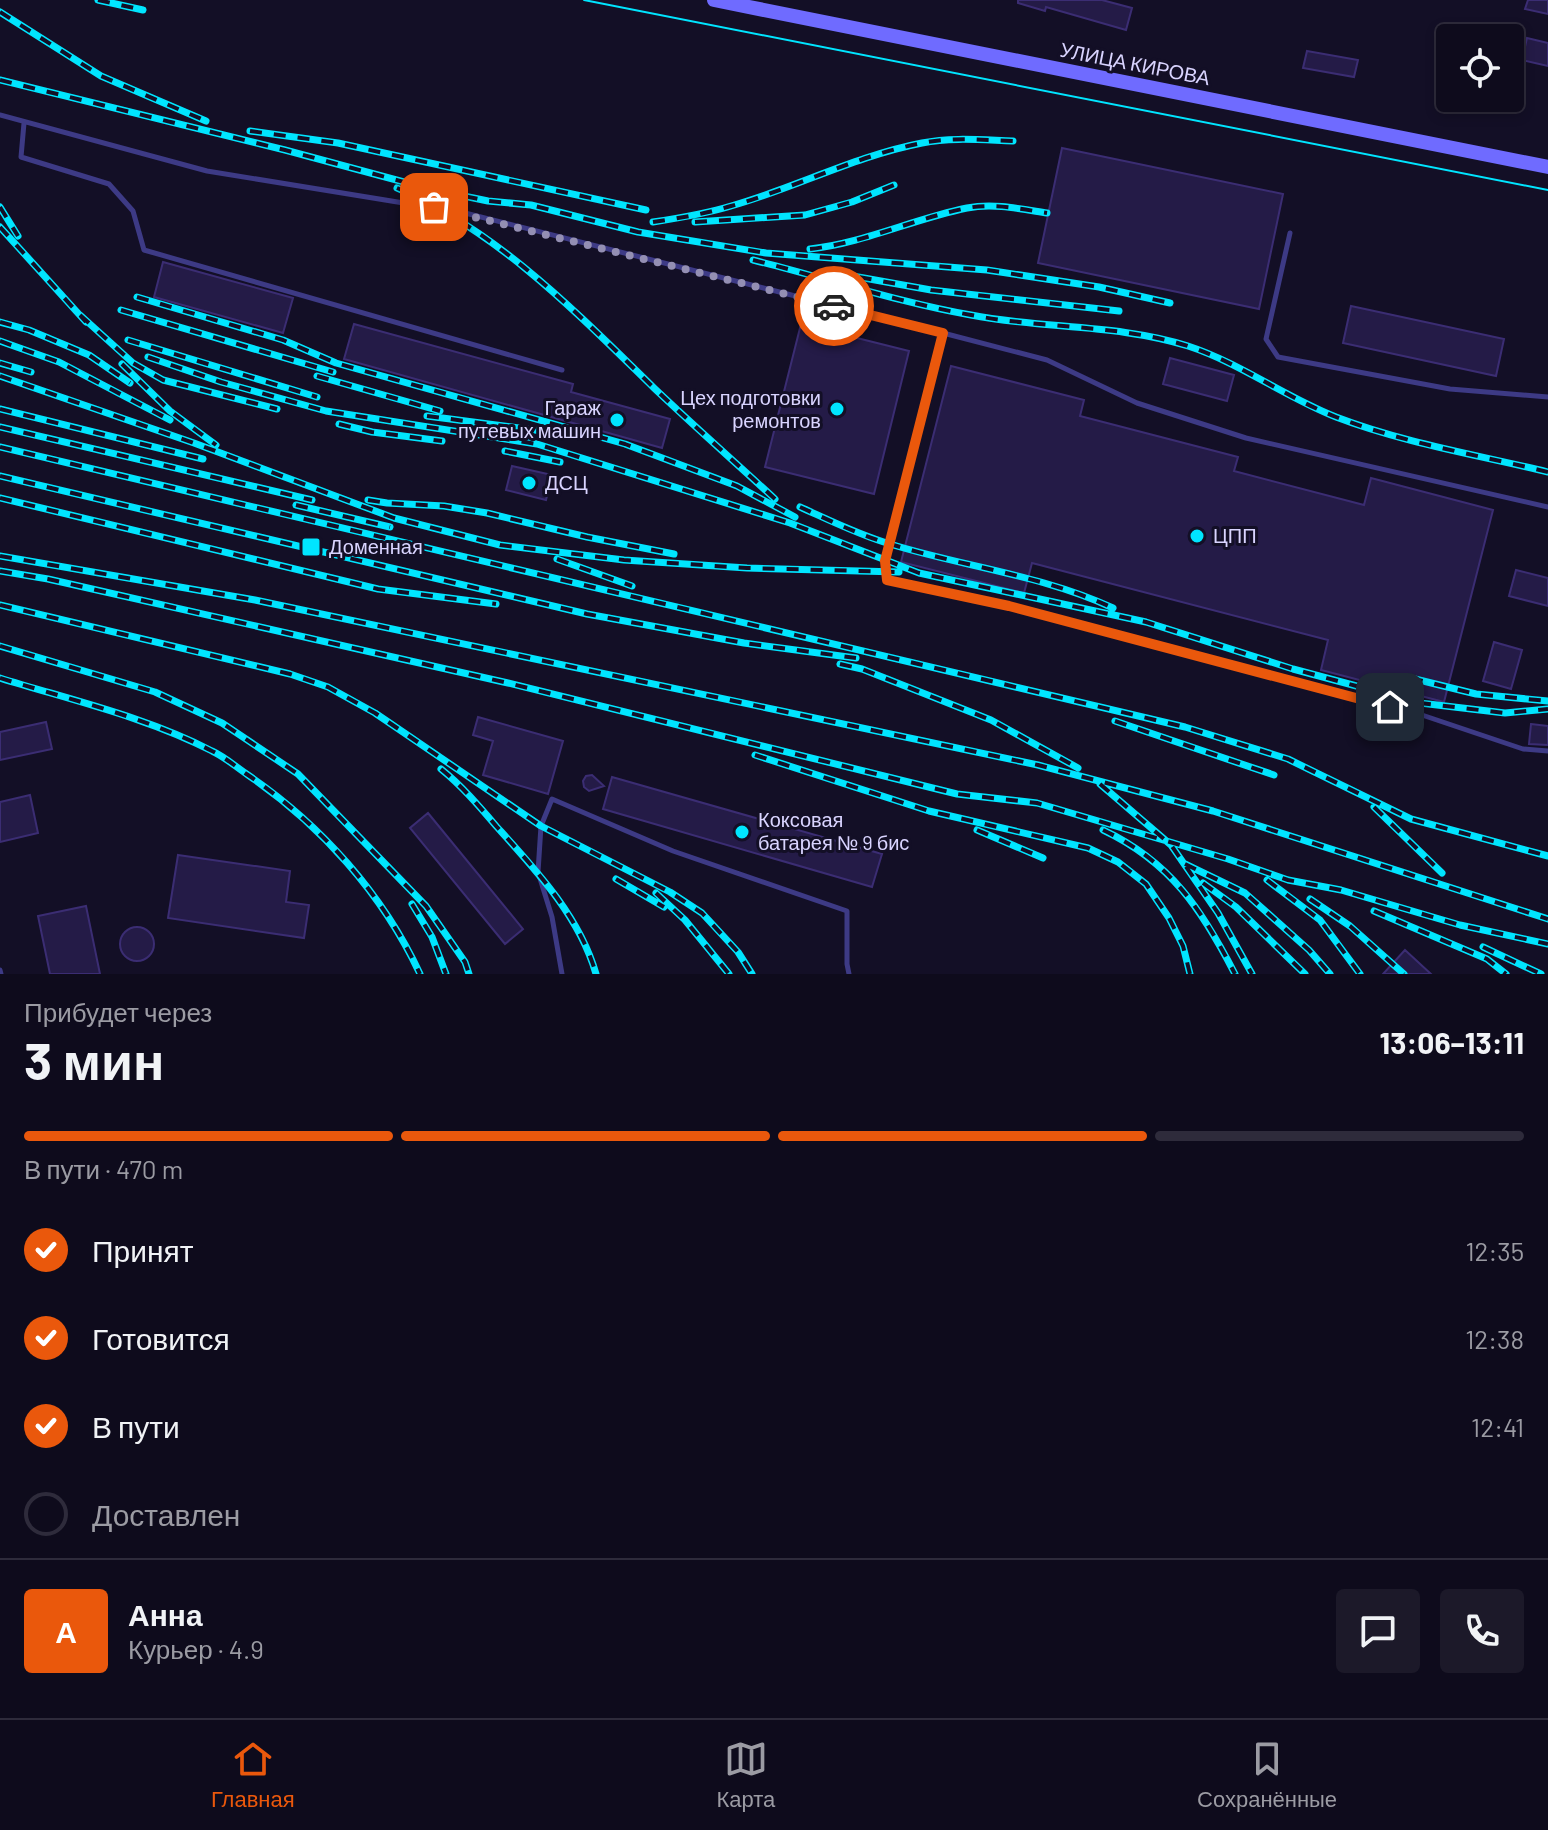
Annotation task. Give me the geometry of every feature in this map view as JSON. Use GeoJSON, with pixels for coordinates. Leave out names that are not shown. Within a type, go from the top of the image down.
{"type":"FeatureCollection","features":[{"type":"Feature","properties":{"kind":"main road","name":"УЛИЦА КИРОВА"},"geometry":{"type":"LineString","coordinates":[[714,0],[1548,167]]}},
{"type":"Feature","properties":{"kind":"lane"},"geometry":{"type":"LineString","coordinates":[[0,115],[207,171],[465,213],[943,333],[1047,360],[1137,403],[1246,438],[1548,507]]}},
{"type":"Feature","properties":{"kind":"lane"},"geometry":{"type":"LineString","coordinates":[[24,123],[21,157],[109,184],[133,211],[144,250],[562,370]]}},
{"type":"Feature","properties":{"kind":"lane"},"geometry":{"type":"LineString","coordinates":[[1290,233],[1266,339],[1278,357],[1450,389],[1548,397]]}},
{"type":"Feature","properties":{"kind":"lane"},"geometry":{"type":"LineString","coordinates":[[943,333],[885,561],[887,580],[1009,606],[1419,714],[1523,749],[1548,751]]}},
{"type":"Feature","properties":{"kind":"lane"},"geometry":{"type":"LineString","coordinates":[[562,974],[552,917],[538,872],[541,826],[552,799],[673,851],[847,911],[849,974]]}},
{"type":"Feature","properties":{"kind":"building"},"geometry":{"type":"Polygon","coordinates":[[[1018,0],[1102,0],[1132,8],[1126,30],[1046,7],[1045,11],[1018,3],[1018,0]]]}},
{"type":"Feature","properties":{"kind":"building"},"geometry":{"type":"Polygon","coordinates":[[[1528,0],[1548,0],[1548,14],[1525,9],[1528,0]]]}},
{"type":"Feature","properties":{"kind":"building"},"geometry":{"type":"Polygon","coordinates":[[[1527,38],[1548,43],[1548,66],[1524,60],[1527,38]]]}},
{"type":"Feature","properties":{"kind":"building"},"geometry":{"type":"Polygon","coordinates":[[[1307,51],[1358,60],[1354,77],[1303,68],[1307,51]]]}},
{"type":"Feature","properties":{"kind":"building"},"geometry":{"type":"Polygon","coordinates":[[[1062,148],[1283,194],[1259,309],[1038,263],[1062,148]]]}},
{"type":"Feature","properties":{"kind":"building"},"geometry":{"type":"Polygon","coordinates":[[[163,262],[293,298],[283,333],[154,297],[163,262]]]}},
{"type":"Feature","properties":{"kind":"building"},"geometry":{"type":"Polygon","coordinates":[[[1351,306],[1504,339],[1496,376],[1343,343],[1351,306]]]}},
{"type":"Feature","properties":{"kind":"building"},"geometry":{"type":"Polygon","coordinates":[[[354,324],[573,384],[571,392],[670,419],[662,448],[344,359],[354,324]]]}},
{"type":"Feature","properties":{"kind":"building","name":"Цех подготовки ремонтов"},"geometry":{"type":"Polygon","coordinates":[[[801,324],[909,351],[874,494],[765,467],[801,324]]]}},
{"type":"Feature","properties":{"kind":"building"},"geometry":{"type":"Polygon","coordinates":[[[1170,358],[1234,375],[1227,401],[1163,384],[1170,358]]]}},
{"type":"Feature","properties":{"kind":"building","name":"ЦПП"},"geometry":{"type":"Polygon","coordinates":[[[951,366],[1084,400],[1080,416],[1238,457],[1234,471],[1364,505],[1371,478],[1493,510],[1444,702],[1321,670],[1328,640],[1032,563],[1024,593],[901,562],[951,366]]]}},
{"type":"Feature","properties":{"kind":"building","name":"ДСЦ"},"geometry":{"type":"Polygon","coordinates":[[[512,466],[552,475],[546,500],[506,490],[512,466]]]}},
{"type":"Feature","properties":{"kind":"building"},"geometry":{"type":"Polygon","coordinates":[[[1516,570],[1548,578],[1548,606],[1509,596],[1516,570]]]}},
{"type":"Feature","properties":{"kind":"building"},"geometry":{"type":"Polygon","coordinates":[[[1494,642],[1522,650],[1511,689],[1483,681],[1494,642]]]}},
{"type":"Feature","properties":{"kind":"building"},"geometry":{"type":"Polygon","coordinates":[[[478,717],[563,741],[548,794],[483,775],[493,741],[473,735],[478,717]]]}},
{"type":"Feature","properties":{"kind":"building"},"geometry":{"type":"Polygon","coordinates":[[[46,722],[52,749],[0,760],[0,732],[46,722]]]}},
{"type":"Feature","properties":{"kind":"building"},"geometry":{"type":"Polygon","coordinates":[[[1531,724],[1548,726],[1548,745],[1529,744],[1531,724]]]}},
{"type":"Feature","properties":{"kind":"building"},"geometry":{"type":"Polygon","coordinates":[[[592,775],[604,786],[589,791],[583,781],[586,776],[592,775]]]}},
{"type":"Feature","properties":{"kind":"building","name":"Коксовая батарея № 9 бис"},"geometry":{"type":"Polygon","coordinates":[[[612,777],[882,854],[872,887],[603,809],[612,777]]]}},
{"type":"Feature","properties":{"kind":"building"},"geometry":{"type":"Polygon","coordinates":[[[30,795],[38,833],[0,842],[0,802],[30,795]]]}},
{"type":"Feature","properties":{"kind":"building"},"geometry":{"type":"Polygon","coordinates":[[[428,813],[523,929],[505,944],[410,828],[428,813]]]}},
{"type":"Feature","properties":{"kind":"building"},"geometry":{"type":"Polygon","coordinates":[[[178,855],[290,871],[286,902],[309,905],[304,938],[168,918],[178,855]]]}},
{"type":"Feature","properties":{"kind":"building"},"geometry":{"type":"Polygon","coordinates":[[[86,906],[100,974],[50,974],[38,916],[86,906]]]}},
{"type":"Feature","properties":{"kind":"building"},"geometry":{"type":"Polygon","coordinates":[[[137,927],[149,932],[154,944],[149,956],[137,961],[125,956],[120,944],[125,932],[137,927]]]}},
{"type":"Feature","properties":{"kind":"building"},"geometry":{"type":"Polygon","coordinates":[[[1405,950],[1431,974],[1383,974],[1405,950]]]}},
{"type":"Feature","properties":{"kind":"tram line"},"geometry":{"type":"LineString","coordinates":[[584,0],[1548,190]]}},
{"type":"Feature","properties":{"kind":"railway"},"geometry":{"type":"LineString","coordinates":[[98,0],[143,10]]}},
{"type":"Feature","properties":{"kind":"railway"},"geometry":{"type":"LineString","coordinates":[[0,12],[101,76],[206,121]]}},
{"type":"Feature","properties":{"kind":"railway"},"geometry":{"type":"LineString","coordinates":[[0,80],[430,189],[488,201],[531,205],[638,232],[766,253],[987,270],[1099,287],[1170,303]]}},
{"type":"Feature","properties":{"kind":"railway"},"geometry":{"type":"LineString","coordinates":[[250,131],[338,143],[646,210]]}},
{"type":"Feature","properties":{"kind":"railway"},"geometry":{"type":"LineString","coordinates":[[653,222],[731,206],[873,156],[922,143],[956,139],[1013,141]]}},
{"type":"Feature","properties":{"kind":"railway"},"geometry":{"type":"LineString","coordinates":[[695,222],[805,215],[852,202],[894,185]]}},
{"type":"Feature","properties":{"kind":"railway"},"geometry":{"type":"LineString","coordinates":[[397,188],[469,227],[534,276],[775,499]]}},
{"type":"Feature","properties":{"kind":"railway"},"geometry":{"type":"LineString","coordinates":[[810,249],[850,242],[967,208],[997,206],[1047,213]]}},
{"type":"Feature","properties":{"kind":"railway"},"geometry":{"type":"LineString","coordinates":[[0,207],[18,236]]}},
{"type":"Feature","properties":{"kind":"railway"},"geometry":{"type":"LineString","coordinates":[[0,227],[86,322]]}},
{"type":"Feature","properties":{"kind":"railway"},"geometry":{"type":"LineString","coordinates":[[753,260],[943,310],[1162,339],[1207,353],[1317,409],[1362,426],[1548,472]]}},
{"type":"Feature","properties":{"kind":"railway"},"geometry":{"type":"LineString","coordinates":[[836,273],[931,290],[1119,311]]}},
{"type":"Feature","properties":{"kind":"railway"},"geometry":{"type":"LineString","coordinates":[[137,297],[283,340],[336,363],[625,444],[737,486],[795,517]]}},
{"type":"Feature","properties":{"kind":"railway"},"geometry":{"type":"LineString","coordinates":[[121,310],[333,372]]}},
{"type":"Feature","properties":{"kind":"railway"},"geometry":{"type":"LineString","coordinates":[[80,315],[133,363],[163,380],[277,409]]}},
{"type":"Feature","properties":{"kind":"railway"},"geometry":{"type":"LineString","coordinates":[[0,322],[29,330],[89,355],[130,383]]}},
{"type":"Feature","properties":{"kind":"railway"},"geometry":{"type":"LineString","coordinates":[[128,340],[317,397]]}},
{"type":"Feature","properties":{"kind":"railway"},"geometry":{"type":"LineString","coordinates":[[0,341],[59,362],[170,420]]}},
{"type":"Feature","properties":{"kind":"railway"},"geometry":{"type":"LineString","coordinates":[[148,357],[221,382],[326,411],[537,444],[790,523],[919,573],[1146,622],[1293,669],[1420,703],[1505,713],[1548,709]]}},
{"type":"Feature","properties":{"kind":"railway"},"geometry":{"type":"LineString","coordinates":[[0,363],[31,372]]}},
{"type":"Feature","properties":{"kind":"railway"},"geometry":{"type":"LineString","coordinates":[[122,364],[170,411],[216,445]]}},
{"type":"Feature","properties":{"kind":"railway"},"geometry":{"type":"LineString","coordinates":[[0,376],[194,443],[394,518],[500,545],[624,560],[747,568],[899,572]]}},
{"type":"Feature","properties":{"kind":"railway"},"geometry":{"type":"LineString","coordinates":[[317,376],[440,411]]}},
{"type":"Feature","properties":{"kind":"railway"},"geometry":{"type":"LineString","coordinates":[[0,409],[203,459]]}},
{"type":"Feature","properties":{"kind":"railway"},"geometry":{"type":"LineString","coordinates":[[427,416],[542,431]]}},
{"type":"Feature","properties":{"kind":"railway"},"geometry":{"type":"LineString","coordinates":[[339,424],[372,432],[442,441]]}},
{"type":"Feature","properties":{"kind":"railway"},"geometry":{"type":"LineString","coordinates":[[0,427],[312,500]]}},
{"type":"Feature","properties":{"kind":"railway"},"geometry":{"type":"LineString","coordinates":[[0,447],[1185,727],[1288,759],[1411,819],[1548,856]]}},
{"type":"Feature","properties":{"kind":"railway"},"geometry":{"type":"LineString","coordinates":[[505,451],[560,462]]}},
{"type":"Feature","properties":{"kind":"railway"},"geometry":{"type":"LineString","coordinates":[[0,476],[587,614],[744,643],[856,658]]}},
{"type":"Feature","properties":{"kind":"railway"},"geometry":{"type":"LineString","coordinates":[[0,498],[378,589],[496,604]]}},
{"type":"Feature","properties":{"kind":"railway"},"geometry":{"type":"LineString","coordinates":[[368,500],[487,513],[674,554]]}},
{"type":"Feature","properties":{"kind":"railway"},"geometry":{"type":"LineString","coordinates":[[296,505],[390,527]]}},
{"type":"Feature","properties":{"kind":"railway"},"geometry":{"type":"LineString","coordinates":[[800,507],[878,540],[1059,587],[1113,608]]}},
{"type":"Feature","properties":{"kind":"railway"},"geometry":{"type":"LineString","coordinates":[[0,556],[255,600],[1038,765],[1213,811],[1548,919]]}},
{"type":"Feature","properties":{"kind":"railway"},"geometry":{"type":"LineString","coordinates":[[557,559],[632,586]]}},
{"type":"Feature","properties":{"kind":"railway"},"geometry":{"type":"LineString","coordinates":[[0,571],[48,579],[508,683],[957,794],[1037,803],[1228,859],[1288,880],[1341,890],[1460,925],[1548,944]]}},
{"type":"Feature","properties":{"kind":"railway"},"geometry":{"type":"LineString","coordinates":[[0,605],[290,674],[328,687],[375,713],[541,826],[670,892],[702,913],[738,952],[752,974]]}},
{"type":"Feature","properties":{"kind":"railway"},"geometry":{"type":"LineString","coordinates":[[0,646],[155,692],[222,723],[298,774],[426,906],[465,962],[469,974]]}},
{"type":"Feature","properties":{"kind":"railway"},"geometry":{"type":"LineString","coordinates":[[840,664],[862,669],[991,720],[1078,768]]}},
{"type":"Feature","properties":{"kind":"railway"},"geometry":{"type":"LineString","coordinates":[[0,678],[161,728],[226,759],[275,794],[347,863],[388,916],[420,974]]}},
{"type":"Feature","properties":{"kind":"railway"},"geometry":{"type":"LineString","coordinates":[[1411,678],[1476,694],[1548,701]]}},
{"type":"Feature","properties":{"kind":"railway"},"geometry":{"type":"LineString","coordinates":[[1115,721],[1274,775]]}},
{"type":"Feature","properties":{"kind":"railway"},"geometry":{"type":"LineString","coordinates":[[755,755],[929,811],[1088,848],[1118,862],[1146,884],[1169,918],[1183,946],[1190,974]]}},
{"type":"Feature","properties":{"kind":"railway"},"geometry":{"type":"LineString","coordinates":[[441,769],[477,804],[555,895],[579,933],[596,974]]}},
{"type":"Feature","properties":{"kind":"railway"},"geometry":{"type":"LineString","coordinates":[[1100,784],[1171,845],[1218,913],[1252,974]]}},
{"type":"Feature","properties":{"kind":"railway"},"geometry":{"type":"LineString","coordinates":[[1374,807],[1442,873]]}},
{"type":"Feature","properties":{"kind":"railway"},"geometry":{"type":"LineString","coordinates":[[977,830],[1043,858]]}},
{"type":"Feature","properties":{"kind":"railway"},"geometry":{"type":"LineString","coordinates":[[1103,830],[1148,857],[1182,890],[1210,929],[1235,974]]}},
{"type":"Feature","properties":{"kind":"railway"},"geometry":{"type":"LineString","coordinates":[[1185,864],[1245,893],[1309,950],[1330,974]]}},
{"type":"Feature","properties":{"kind":"railway"},"geometry":{"type":"LineString","coordinates":[[616,879],[664,907]]}},
{"type":"Feature","properties":{"kind":"railway"},"geometry":{"type":"LineString","coordinates":[[1267,880],[1320,920],[1360,974]]}},
{"type":"Feature","properties":{"kind":"railway"},"geometry":{"type":"LineString","coordinates":[[1203,883],[1236,907],[1305,974]]}},
{"type":"Feature","properties":{"kind":"railway"},"geometry":{"type":"LineString","coordinates":[[656,893],[685,920],[729,974]]}},
{"type":"Feature","properties":{"kind":"railway"},"geometry":{"type":"LineString","coordinates":[[1310,899],[1350,926],[1404,974]]}},
{"type":"Feature","properties":{"kind":"railway"},"geometry":{"type":"LineString","coordinates":[[412,904],[432,937],[446,974]]}},
{"type":"Feature","properties":{"kind":"railway"},"geometry":{"type":"LineString","coordinates":[[1374,911],[1487,959],[1506,974]]}},
{"type":"Feature","properties":{"kind":"railway"},"geometry":{"type":"LineString","coordinates":[[1483,947],[1541,974]]}},
{"type":"Feature","properties":{"kind":"way so far"},"geometry":{"type":"LineString","coordinates":[[434,207],[834,306]]}},
{"type":"Feature","properties":{"kind":"place","name":"Цех подготовки ремонтов"},"geometry":{"type":"Point","coordinates":[837,409]}},
{"type":"Feature","properties":{"kind":"place","name":"Гараж путевых машин"},"geometry":{"type":"Point","coordinates":[617,420]}},
{"type":"Feature","properties":{"kind":"place","name":"ДСЦ"},"geometry":{"type":"Point","coordinates":[529,483]}},
{"type":"Feature","properties":{"kind":"place","name":"ЦПП"},"geometry":{"type":"Point","coordinates":[1197,536]}},
{"type":"Feature","properties":{"kind":"place","name":"Доменная"},"geometry":{"type":"Point","coordinates":[311,547]}},
{"type":"Feature","properties":{"kind":"place","name":"Коксовая батарея № 9 бис"},"geometry":{"type":"Point","coordinates":[742,832]}},
{"type":"Feature","properties":{"kind":"route"},"geometry":{"type":"LineString","coordinates":[[834,306],[943,333],[885,561],[887,580],[1009,606],[1390,707]]}}]}
